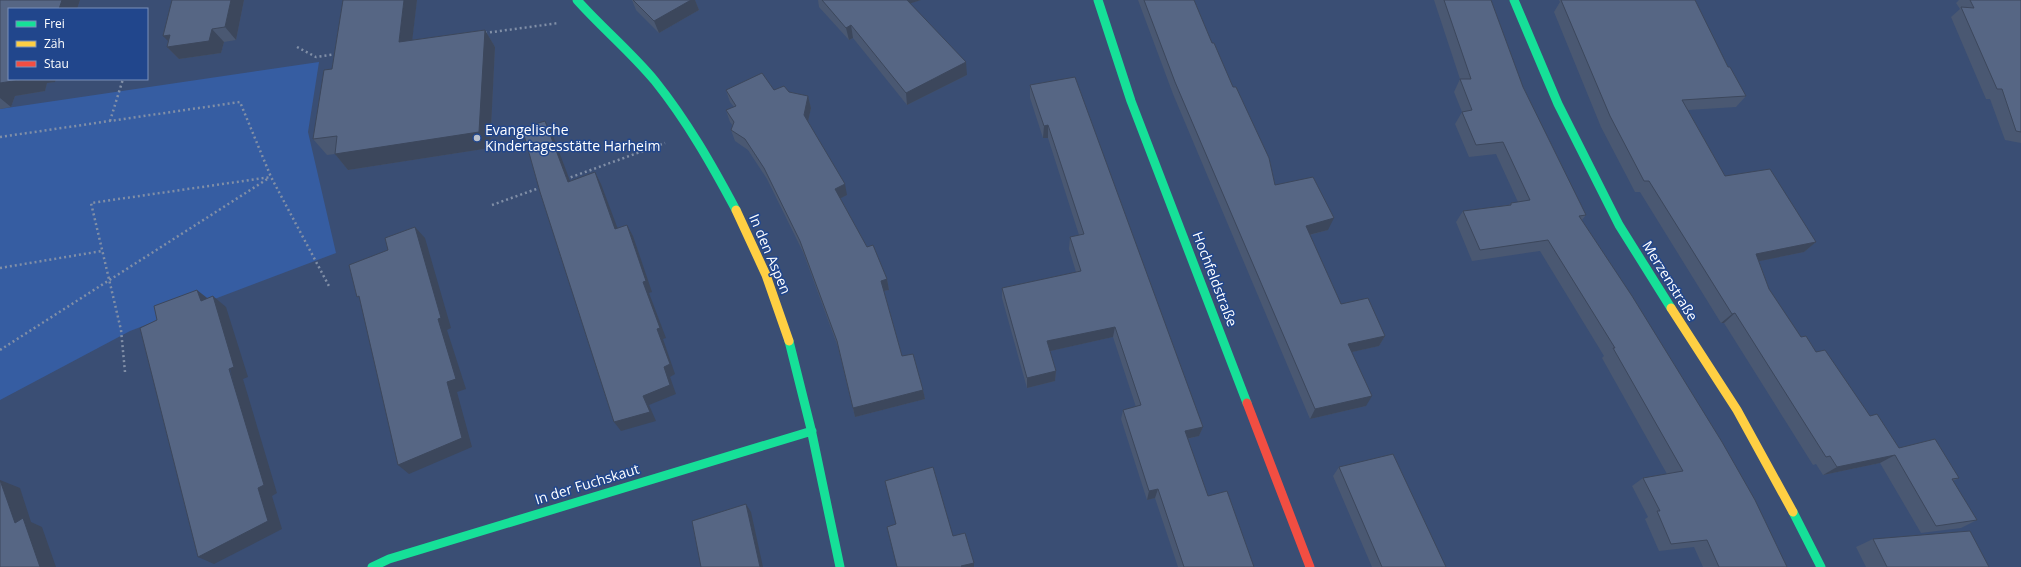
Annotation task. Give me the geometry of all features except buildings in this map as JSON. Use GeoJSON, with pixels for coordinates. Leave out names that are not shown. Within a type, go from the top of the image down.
{"type":"FeatureCollection","features":[{"type":"Feature","properties":{"kind":"street","name":"In den Aspen"},"geometry":{"type":"LineString","coordinates":[[577,0],[655,81],[692,133],[730,197],[755,248],[773,294],[812,431],[840,567]]}},
{"type":"Feature","properties":{"kind":"street","name":"Hochfeldstraße"},"geometry":{"type":"LineString","coordinates":[[1098,0],[1131,101],[1310,567]]}},
{"type":"Feature","properties":{"kind":"street","name":"Merzenstraße"},"geometry":{"type":"LineString","coordinates":[[1514,0],[1558,104],[1619,225],[1676,318],[1737,410],[1785,496],[1821,567]]}},
{"type":"Feature","properties":{"kind":"street","name":"In der Fuchskaut"},"geometry":{"type":"LineString","coordinates":[[372,567],[389,559],[812,431]]}},
{"type":"Feature","properties":{"kind":"path"},"geometry":{"type":"LineString","coordinates":[[478,34],[593,18]]}},
{"type":"Feature","properties":{"kind":"path"},"geometry":{"type":"LineString","coordinates":[[297,47],[316,57],[339,54]]}},
{"type":"Feature","properties":{"kind":"path"},"geometry":{"type":"LineString","coordinates":[[110,121],[123,80]]}},
{"type":"Feature","properties":{"kind":"path"},"geometry":{"type":"LineString","coordinates":[[0,137],[240,102],[271,177],[330,288]]}},
{"type":"Feature","properties":{"kind":"path"},"geometry":{"type":"LineString","coordinates":[[559,181],[692,133]]}},
{"type":"Feature","properties":{"kind":"path"},"geometry":{"type":"LineString","coordinates":[[125,372],[120,330],[91,203],[271,177]]}},
{"type":"Feature","properties":{"kind":"path"},"geometry":{"type":"LineString","coordinates":[[0,350],[271,177]]}},
{"type":"Feature","properties":{"kind":"path"},"geometry":{"type":"LineString","coordinates":[[492,205],[544,187]]}},
{"type":"Feature","properties":{"kind":"path"},"geometry":{"type":"LineString","coordinates":[[0,268],[102,251]]}},
{"type":"Feature","properties":{"kind":"shaded area"},"geometry":{"type":"Polygon","coordinates":[[[319,62],[308,132],[336,253],[130,331],[0,400],[0,109],[319,62]]]}},
{"type":"Feature","properties":{"kind":"traffic: fast"},"geometry":{"type":"LineString","coordinates":[[577,0],[636,60],[667,96],[699,144],[736,210]]}},
{"type":"Feature","properties":{"kind":"traffic: fast"},"geometry":{"type":"LineString","coordinates":[[1098,0],[1131,101],[1247,403]]}},
{"type":"Feature","properties":{"kind":"traffic: fast"},"geometry":{"type":"LineString","coordinates":[[1514,0],[1558,104],[1619,225],[1671,308]]}},
{"type":"Feature","properties":{"kind":"traffic: fast"},"geometry":{"type":"LineString","coordinates":[[789,341],[811,429],[840,567]]}},
{"type":"Feature","properties":{"kind":"traffic: fast"},"geometry":{"type":"LineString","coordinates":[[372,567],[389,559],[812,431]]}},
{"type":"Feature","properties":{"kind":"traffic: fast"},"geometry":{"type":"LineString","coordinates":[[1793,512],[1821,567]]}},
{"type":"Feature","properties":{"kind":"traffic: slow"},"geometry":{"type":"LineString","coordinates":[[736,210],[766,275],[789,341]]}},
{"type":"Feature","properties":{"kind":"traffic: slow"},"geometry":{"type":"LineString","coordinates":[[1671,308],[1737,410],[1793,512]]}},
{"type":"Feature","properties":{"kind":"traffic: jam"},"geometry":{"type":"LineString","coordinates":[[1247,403],[1310,567]]}},
{"type":"Feature","properties":{"kind":"place","name":"Evangelische Kindertagesstätte Harheim"},"geometry":{"type":"Point","coordinates":[477,138]}}]}
